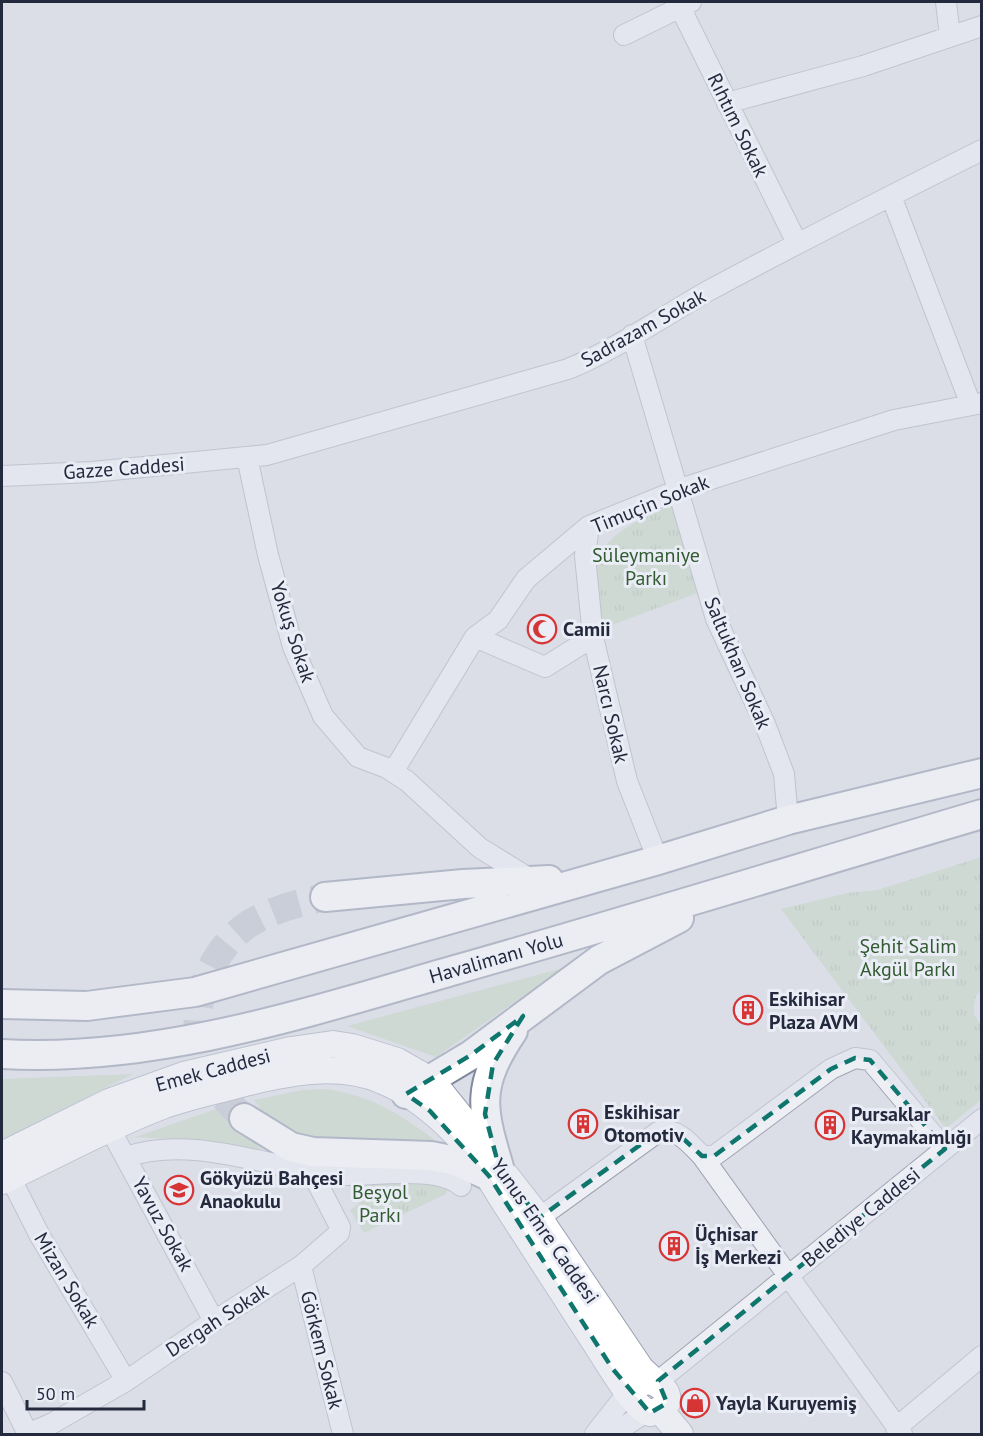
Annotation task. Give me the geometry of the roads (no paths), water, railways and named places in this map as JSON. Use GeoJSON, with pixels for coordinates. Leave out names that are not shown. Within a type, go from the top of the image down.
{"type":"FeatureCollection","features":[{"type":"Feature","properties":{"kind":"highway"},"geometry":{"type":"LineString","coordinates":[[883,798],[981,763]]}},
{"type":"Feature","properties":{"kind":"highway"},"geometry":{"type":"LineString","coordinates":[[2,1004],[87,1006],[195,992],[608,875],[788,820],[981,773]]}},
{"type":"Feature","properties":{"kind":"highway","name":"Havalimanı Yolu"},"geometry":{"type":"LineString","coordinates":[[2,1054],[48,1055],[114,1049],[245,1027],[408,984],[981,814]]}},
{"type":"Feature","properties":{"kind":"highway"},"geometry":{"type":"LineString","coordinates":[[325,897],[463,884],[608,875]]}},
{"type":"Feature","properties":{"kind":"highway"},"geometry":{"type":"LineString","coordinates":[[406,1094],[432,1081],[599,960],[675,921],[714,894]]}},
{"type":"Feature","properties":{"kind":"highway"},"geometry":{"type":"LineString","coordinates":[[244,1118],[261,1131],[291,1147],[339,1154],[431,1156],[494,1171],[485,1114],[486,1086],[496,1057],[523,1016]]}},
{"type":"Feature","properties":{"kind":"main road","name":"Emek Caddesi"},"geometry":{"type":"LineString","coordinates":[[4,1171],[109,1102],[184,1075],[316,1045],[352,1047],[375,1053],[397,1061],[432,1081]]}},
{"type":"Feature","properties":{"kind":"main road"},"geometry":{"type":"LineString","coordinates":[[4,1171],[191,1096],[295,1073],[337,1071],[383,1081],[406,1094],[456,1134],[494,1171],[628,1391],[680,1434]]}},
{"type":"Feature","properties":{"kind":"main road","name":"Yunus Emre Caddesi"},"geometry":{"type":"LineString","coordinates":[[432,1081],[494,1171],[539,1218],[641,1370],[656,1383]]}},
{"type":"Feature","properties":{"kind":"main road"},"geometry":{"type":"LineString","coordinates":[[628,1391],[645,1381],[656,1383],[663,1388],[668,1398],[665,1407],[653,1411]]}},
{"type":"Feature","properties":{"kind":"street"},"geometry":{"type":"LineString","coordinates":[[946,2],[950,36]]}},
{"type":"Feature","properties":{"kind":"street"},"geometry":{"type":"LineString","coordinates":[[624,35],[685,4]]}},
{"type":"Feature","properties":{"kind":"street","name":"Rıhtım Sokak"},"geometry":{"type":"LineString","coordinates":[[685,4],[727,103],[797,243]]}},
{"type":"Feature","properties":{"kind":"street"},"geometry":{"type":"LineString","coordinates":[[727,103],[863,66],[981,26]]}},
{"type":"Feature","properties":{"kind":"street","name":"Sadrazam Sokak"},"geometry":{"type":"LineString","coordinates":[[247,457],[277,452],[568,369],[591,360],[797,243],[981,150]]}},
{"type":"Feature","properties":{"kind":"street"},"geometry":{"type":"LineString","coordinates":[[891,196],[976,404]]}},
{"type":"Feature","properties":{"kind":"street","name":"Saltukhan Sokak"},"geometry":{"type":"LineString","coordinates":[[632,335],[716,619],[765,724],[784,774],[788,820]]}},
{"type":"Feature","properties":{"kind":"street","name":"Timuçin Sokak"},"geometry":{"type":"LineString","coordinates":[[393,772],[475,638],[498,620],[526,579],[589,526],[677,490],[894,420],[976,404]]}},
{"type":"Feature","properties":{"kind":"street","name":"Gazze Caddesi"},"geometry":{"type":"LineString","coordinates":[[2,476],[92,472],[247,457]]}},
{"type":"Feature","properties":{"kind":"street","name":"Yokuş Sokak"},"geometry":{"type":"LineString","coordinates":[[247,457],[293,647],[323,716],[358,757],[393,772],[480,848],[534,881]]}},
{"type":"Feature","properties":{"kind":"street","name":"Narcı Sokak"},"geometry":{"type":"LineString","coordinates":[[589,526],[585,556],[593,637],[627,781],[658,860]]}},
{"type":"Feature","properties":{"kind":"street"},"geometry":{"type":"LineString","coordinates":[[475,638],[545,667],[593,637]]}},
{"type":"Feature","properties":{"kind":"street"},"geometry":{"type":"LineString","coordinates":[[702,1156],[714,1156],[845,1060],[864,1057],[870,1060],[945,1149]]}},
{"type":"Feature","properties":{"kind":"street","name":"Belediye Caddesi"},"geometry":{"type":"LineString","coordinates":[[656,1383],[981,1119]]}},
{"type":"Feature","properties":{"kind":"street","name":"Yavuz Sokak"},"geometry":{"type":"LineString","coordinates":[[110,1129],[214,1320]]}},
{"type":"Feature","properties":{"kind":"street"},"geometry":{"type":"LineString","coordinates":[[539,1218],[658,1132],[676,1132],[702,1156],[899,1431],[981,1356]]}},
{"type":"Feature","properties":{"kind":"street"},"geometry":{"type":"LineString","coordinates":[[126,1157],[163,1148],[203,1151],[345,1175],[434,1175],[454,1180],[461,1186]]}},
{"type":"Feature","properties":{"kind":"street","name":"Dergah Sokak"},"geometry":{"type":"LineString","coordinates":[[28,1434],[55,1429],[214,1320],[301,1266],[339,1233],[340,1227],[310,1169]]}},
{"type":"Feature","properties":{"kind":"street","name":"Mizan Sokak"},"geometry":{"type":"LineString","coordinates":[[4,1171],[126,1380]]}},
{"type":"Feature","properties":{"kind":"street","name":"Görkem Sokak"},"geometry":{"type":"LineString","coordinates":[[301,1266],[343,1434]]}},
{"type":"Feature","properties":{"kind":"street"},"geometry":{"type":"LineString","coordinates":[[2,1382],[28,1434]]}},
{"type":"Feature","properties":{"kind":"street"},"geometry":{"type":"LineString","coordinates":[[595,1434],[628,1391]]}},
{"type":"Feature","properties":{"kind":"street"},"geometry":{"type":"LineString","coordinates":[[613,1434],[653,1411]]}},
{"type":"Feature","properties":{"kind":"tunnel"},"geometry":{"type":"LineString","coordinates":[[244,1118],[216,1087],[201,1056],[198,1013],[202,991],[210,970],[221,952],[235,935],[252,922],[278,910],[325,897]]}},
{"type":"Feature","properties":{"kind":"place","name":"Camii"},"geometry":{"type":"Point","coordinates":[542,629]}},
{"type":"Feature","properties":{"kind":"place","name":"Eskihisar Plaza AVM"},"geometry":{"type":"Point","coordinates":[748,1010]}},
{"type":"Feature","properties":{"kind":"place","name":"Eskihisar Otomotiv"},"geometry":{"type":"Point","coordinates":[583,1124]}},
{"type":"Feature","properties":{"kind":"place","name":"Pursaklar Kaymakamlığı"},"geometry":{"type":"Point","coordinates":[830,1125]}},
{"type":"Feature","properties":{"kind":"place","name":"Gökyüzü Bahçesi Anaokulu"},"geometry":{"type":"Point","coordinates":[179,1190]}},
{"type":"Feature","properties":{"kind":"place","name":"Üçhisar İş Merkezi"},"geometry":{"type":"Point","coordinates":[674,1246]}},
{"type":"Feature","properties":{"kind":"place","name":"Yayla Kuruyemiş"},"geometry":{"type":"Point","coordinates":[695,1403]}},
{"type":"Feature","properties":{"kind":"park label","name":"Süleymaniye Parkı"},"geometry":{"type":"Point","coordinates":[646,566]}},
{"type":"Feature","properties":{"kind":"park label","name":"Şehit Salim Akgül Parkı"},"geometry":{"type":"Point","coordinates":[908,958]}},
{"type":"Feature","properties":{"kind":"park label","name":"Beşyol Parkı"},"geometry":{"type":"Point","coordinates":[380,1204]}}]}
